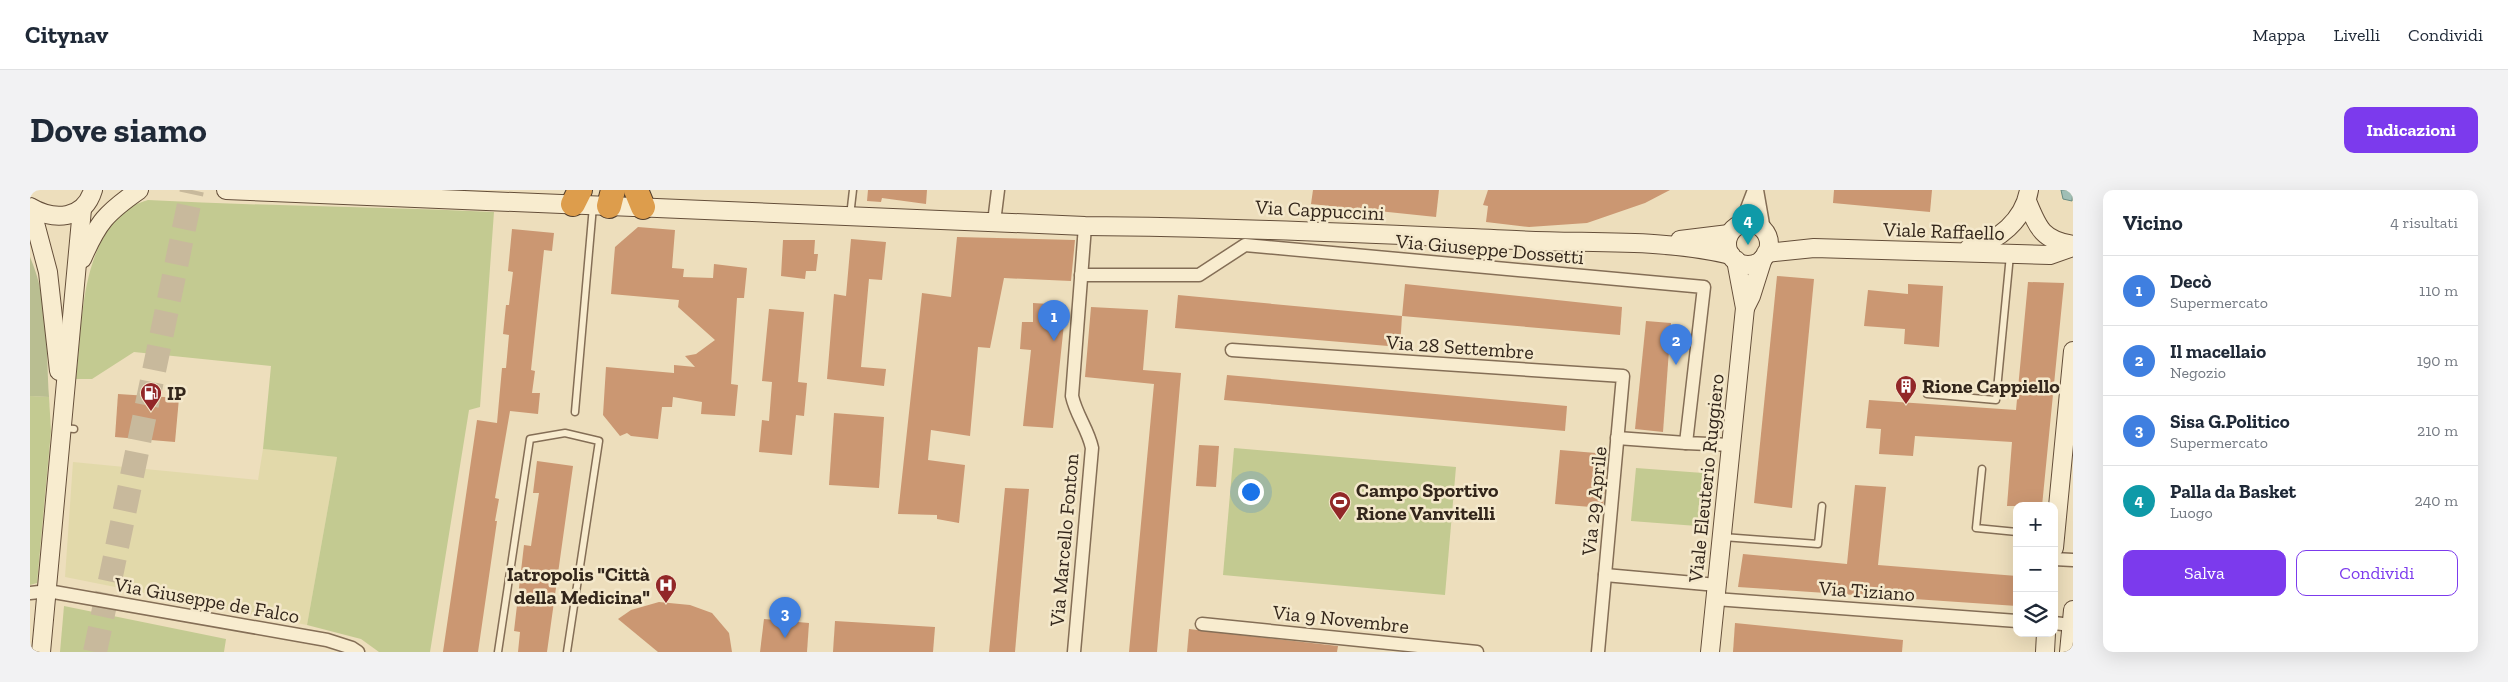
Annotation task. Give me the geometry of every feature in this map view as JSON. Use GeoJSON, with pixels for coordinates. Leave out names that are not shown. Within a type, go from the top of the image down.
{"type":"FeatureCollection","features":[{"type":"Feature","properties":{"kind":"street"},"geometry":{"type":"LineString","coordinates":[[31,207],[44,214],[60,216],[88,200],[131,190]]}},
{"type":"Feature","properties":{"kind":"street"},"geometry":{"type":"LineString","coordinates":[[76,276],[92,236],[105,216],[139,190]]}},
{"type":"Feature","properties":{"kind":"street","name":"Via Cappuccini"},"geometry":{"type":"LineString","coordinates":[[226,190],[640,199],[850,216],[1086,226],[1220,227],[1532,241],[1663,244],[1733,258]]}},
{"type":"Feature","properties":{"kind":"street"},"geometry":{"type":"LineString","coordinates":[[994,222],[998,190]]}},
{"type":"Feature","properties":{"kind":"street"},"geometry":{"type":"LineString","coordinates":[[1755,190],[1758,207],[1769,241],[1764,256],[1752,264],[1733,258],[1727,241],[1746,211],[1755,190]]}},
{"type":"Feature","properties":{"kind":"street"},"geometry":{"type":"LineString","coordinates":[[2028,196],[2036,223],[2045,235],[2055,242],[2073,246]]}},
{"type":"Feature","properties":{"kind":"street"},"geometry":{"type":"LineString","coordinates":[[1944,253],[1984,245],[2004,234],[2028,196]]}},
{"type":"Feature","properties":{"kind":"street"},"geometry":{"type":"LineString","coordinates":[[64,409],[76,276],[88,200]]}},
{"type":"Feature","properties":{"kind":"street"},"geometry":{"type":"LineString","coordinates":[[31,207],[48,272],[68,429],[41,652]]}},
{"type":"Feature","properties":{"kind":"street"},"geometry":{"type":"LineString","coordinates":[[1732,231],[1746,223],[1759,226],[1765,232]]}},
{"type":"Feature","properties":{"kind":"street","name":"Via Marcello Fonton"},"geometry":{"type":"LineString","coordinates":[[1074,652],[1092,448],[1089,433],[1074,410],[1072,396],[1086,226]]}},
{"type":"Feature","properties":{"kind":"street","name":"Via Cappuccini"},"geometry":{"type":"LineString","coordinates":[[1663,244],[1732,231]]}},
{"type":"Feature","properties":{"kind":"street","name":"Viale Raffaello"},"geometry":{"type":"LineString","coordinates":[[1765,232],[1814,248]]}},
{"type":"Feature","properties":{"kind":"street","name":"Via Giuseppe Dossetti"},"geometry":{"type":"LineString","coordinates":[[1081,275],[1199,275],[1245,245],[1704,286],[1686,442]]}},
{"type":"Feature","properties":{"kind":"street","name":"Viale Raffaello"},"geometry":{"type":"LineString","coordinates":[[1764,256],[1814,248],[2050,255],[2073,246]]}},
{"type":"Feature","properties":{"kind":"street","name":"Viale Eleuterio Ruggiero"},"geometry":{"type":"LineString","coordinates":[[1745,308],[1751,296],[1764,256]]}},
{"type":"Feature","properties":{"kind":"street","name":"Viale Eleuterio Ruggiero"},"geometry":{"type":"LineString","coordinates":[[1710,652],[1745,308],[1733,258]]}},
{"type":"Feature","properties":{"kind":"street","name":"Via 28 Settembre"},"geometry":{"type":"LineString","coordinates":[[1232,350],[1623,376],[1617,438]]}},
{"type":"Feature","properties":{"kind":"street"},"geometry":{"type":"LineString","coordinates":[[2058,508],[2073,351]]}},
{"type":"Feature","properties":{"kind":"street","name":"Via 29 Aprile"},"geometry":{"type":"LineString","coordinates":[[1598,652],[1617,438],[1686,442]]}},
{"type":"Feature","properties":{"kind":"street"},"geometry":{"type":"LineString","coordinates":[[1686,442],[1731,445]]}},
{"type":"Feature","properties":{"kind":"street"},"geometry":{"type":"LineString","coordinates":[[2058,559],[2073,560]]}},
{"type":"Feature","properties":{"kind":"street","name":"Via 29 Aprile"},"geometry":{"type":"LineString","coordinates":[[1605,575],[1716,592]]}},
{"type":"Feature","properties":{"kind":"street","name":"Via Giuseppe de Falco"},"geometry":{"type":"LineString","coordinates":[[30,592],[48,590],[327,640],[358,652]]}},
{"type":"Feature","properties":{"kind":"street","name":"Via Tiziano"},"geometry":{"type":"LineString","coordinates":[[1716,592],[2013,620]]}},
{"type":"Feature","properties":{"kind":"street"},"geometry":{"type":"LineString","coordinates":[[2066,620],[2069,652]]}},
{"type":"Feature","properties":{"kind":"street","name":"Via 9 Novembre"},"geometry":{"type":"LineString","coordinates":[[1202,624],[1477,652]]}},
{"type":"Feature","properties":{"kind":"street"},"geometry":{"type":"LineString","coordinates":[[2044,652],[2046,637]]}},
{"type":"Feature","properties":{"kind":"lane"},"geometry":{"type":"LineString","coordinates":[[850,216],[853,190]]}},
{"type":"Feature","properties":{"kind":"lane"},"geometry":{"type":"LineString","coordinates":[[576,412],[594,199]]}},
{"type":"Feature","properties":{"kind":"lane"},"geometry":{"type":"LineString","coordinates":[[1927,394],[1996,400],[2010,254]]}},
{"type":"Feature","properties":{"kind":"lane"},"geometry":{"type":"LineString","coordinates":[[498,652],[530,439],[566,433],[599,441],[567,652]]}},
{"type":"Feature","properties":{"kind":"lane"},"geometry":{"type":"LineString","coordinates":[[1982,469],[1976,528],[2013,532]]}},
{"type":"Feature","properties":{"kind":"lane"},"geometry":{"type":"LineString","coordinates":[[1722,537],[1818,544],[1822,506]]}},
{"type":"Feature","properties":{"kind":"shaded area"},"geometry":{"type":"Polygon","coordinates":[[[263,449],[337,457],[307,625],[65,577],[73,462],[258,480],[263,449]]]}},
{"type":"Feature","properties":{"kind":"green space"},"geometry":{"type":"Polygon","coordinates":[[[148,200],[494,212],[480,407],[469,410],[430,652],[379,652],[361,639],[307,625],[337,457],[263,449],[271,366],[134,352],[92,379],[76,379],[86,286],[92,263],[101,242],[113,223],[130,207],[148,200]]]}},
{"type":"Feature","properties":{"kind":"green space"},"geometry":{"type":"Polygon","coordinates":[[[30,257],[41,290],[44,308],[49,397],[30,396],[30,257]]]}},
{"type":"Feature","properties":{"kind":"green space"},"geometry":{"type":"Polygon","coordinates":[[[30,396],[49,397],[51,431],[37,583],[30,585],[30,396]]]}},
{"type":"Feature","properties":{"kind":"green space","name":"Campo Sportivo Rione Vanvitelli"},"geometry":{"type":"Polygon","coordinates":[[[1234,448],[1456,467],[1445,595],[1223,575],[1234,448]]]}},
{"type":"Feature","properties":{"kind":"green space"},"geometry":{"type":"Polygon","coordinates":[[[1636,468],[1703,473],[1697,526],[1631,521],[1636,468]]]}},
{"type":"Feature","properties":{"kind":"green space"},"geometry":{"type":"Polygon","coordinates":[[[64,606],[226,639],[224,652],[60,652],[64,606]]]}},
{"type":"Feature","properties":{"kind":"water"},"geometry":{"type":"Polygon","coordinates":[[[2061,190],[2073,190],[2072,201],[2063,199],[2061,190]]]}},
{"type":"Feature","properties":{"kind":"building"},"geometry":{"type":"Polygon","coordinates":[[[868,190],[927,190],[926,204],[882,198],[881,202],[867,201],[868,190]]]}},
{"type":"Feature","properties":{"kind":"building"},"geometry":{"type":"Polygon","coordinates":[[[1313,190],[1439,190],[1436,217],[1311,204],[1313,190]]]}},
{"type":"Feature","properties":{"kind":"building"},"geometry":{"type":"Polygon","coordinates":[[[1488,190],[1670,190],[1645,203],[1587,223],[1529,227],[1486,222],[1488,206],[1483,205],[1488,190]]]}},
{"type":"Feature","properties":{"kind":"building"},"geometry":{"type":"Polygon","coordinates":[[[1834,190],[1932,190],[1930,212],[1833,203],[1834,190]]]}},
{"type":"Feature","properties":{"kind":"building"},"geometry":{"type":"Polygon","coordinates":[[[638,227],[675,230],[672,268],[684,269],[683,277],[713,278],[714,264],[747,268],[744,298],[737,298],[731,384],[738,385],[735,416],[701,414],[702,402],[673,397],[672,407],[662,407],[658,439],[631,436],[627,433],[620,436],[603,415],[606,367],[674,373],[674,365],[695,367],[685,356],[696,354],[715,340],[678,307],[679,300],[611,294],[615,247],[638,227]]]}},
{"type":"Feature","properties":{"kind":"building"},"geometry":{"type":"Polygon","coordinates":[[[512,229],[554,233],[552,251],[544,250],[531,370],[535,371],[532,393],[540,393],[538,414],[510,411],[495,498],[499,499],[495,521],[497,521],[478,652],[443,652],[477,420],[497,423],[502,368],[506,368],[509,335],[503,334],[506,305],[509,305],[513,272],[508,271],[512,229]]]}},
{"type":"Feature","properties":{"kind":"building"},"geometry":{"type":"Polygon","coordinates":[[[957,237],[1075,240],[1071,281],[1004,278],[990,348],[978,347],[970,436],[931,430],[928,460],[965,465],[959,523],[937,519],[937,515],[898,514],[922,293],[951,297],[957,237]]]}},
{"type":"Feature","properties":{"kind":"building"},"geometry":{"type":"Polygon","coordinates":[[[851,239],[886,242],[882,280],[869,279],[861,367],[886,369],[884,386],[827,379],[834,294],[846,296],[851,239]]]}},
{"type":"Feature","properties":{"kind":"building"},"geometry":{"type":"Polygon","coordinates":[[[783,240],[815,240],[814,254],[818,254],[816,271],[806,271],[805,279],[781,276],[783,240]]]}},
{"type":"Feature","properties":{"kind":"building"},"geometry":{"type":"Polygon","coordinates":[[[1777,276],[1814,279],[1792,508],[1754,503],[1777,276]]]}},
{"type":"Feature","properties":{"kind":"building","name":"Rione Cappiello"},"geometry":{"type":"Polygon","coordinates":[[[2028,282],[2064,283],[2042,502],[2013,502],[2013,506],[2007,506],[2012,442],[1915,436],[1913,456],[1879,454],[1881,429],[1866,428],[1869,400],[2016,410],[2028,282]]]}},
{"type":"Feature","properties":{"kind":"building"},"geometry":{"type":"Polygon","coordinates":[[[1405,284],[1622,307],[1620,335],[1402,316],[1405,284]]]}},
{"type":"Feature","properties":{"kind":"building"},"geometry":{"type":"Polygon","coordinates":[[[1908,284],[1943,286],[1939,347],[1904,344],[1905,329],[1864,326],[1868,290],[1908,294],[1908,284]]]}},
{"type":"Feature","properties":{"kind":"building"},"geometry":{"type":"Polygon","coordinates":[[[1178,295],[1402,316],[1400,347],[1175,328],[1178,295]]]}},
{"type":"Feature","properties":{"kind":"building"},"geometry":{"type":"Polygon","coordinates":[[[1033,303],[1066,305],[1053,428],[1023,426],[1031,350],[1020,349],[1022,322],[1033,322],[1033,303]]]}},
{"type":"Feature","properties":{"kind":"building"},"geometry":{"type":"Polygon","coordinates":[[[1091,307],[1148,310],[1143,370],[1181,373],[1157,652],[1129,652],[1154,384],[1085,377],[1091,307]]]}},
{"type":"Feature","properties":{"kind":"building"},"geometry":{"type":"Polygon","coordinates":[[[769,309],[804,312],[798,382],[807,383],[804,416],[796,415],[792,455],[759,452],[762,420],[769,421],[772,382],[762,381],[769,309]]]}},
{"type":"Feature","properties":{"kind":"building"},"geometry":{"type":"Polygon","coordinates":[[[1646,321],[1671,323],[1663,432],[1635,429],[1646,321]]]}},
{"type":"Feature","properties":{"kind":"building"},"geometry":{"type":"Polygon","coordinates":[[[1227,375],[1567,406],[1565,431],[1224,400],[1227,375]]]}},
{"type":"Feature","properties":{"kind":"building"},"geometry":{"type":"Polygon","coordinates":[[[118,394],[179,398],[175,442],[115,437],[118,394]]]}},
{"type":"Feature","properties":{"kind":"building"},"geometry":{"type":"Polygon","coordinates":[[[834,413],[884,417],[879,488],[829,485],[834,413]]]}},
{"type":"Feature","properties":{"kind":"building"},"geometry":{"type":"Polygon","coordinates":[[[1199,445],[1219,446],[1216,487],[1196,486],[1199,445]]]}},
{"type":"Feature","properties":{"kind":"building"},"geometry":{"type":"Polygon","coordinates":[[[1560,450],[1608,454],[1603,508],[1555,504],[1560,450]]]}},
{"type":"Feature","properties":{"kind":"building"},"geometry":{"type":"Polygon","coordinates":[[[537,461],[573,466],[547,652],[518,652],[520,632],[514,631],[524,545],[531,546],[539,493],[533,493],[537,461]]]}},
{"type":"Feature","properties":{"kind":"building"},"geometry":{"type":"Polygon","coordinates":[[[1855,485],[1886,487],[1878,565],[2013,576],[2013,606],[1738,587],[1743,554],[1847,564],[1855,485]]]}},
{"type":"Feature","properties":{"kind":"building"},"geometry":{"type":"Polygon","coordinates":[[[1005,488],[1029,489],[1015,652],[989,652],[1005,488]]]}},
{"type":"Feature","properties":{"kind":"building"},"geometry":{"type":"Polygon","coordinates":[[[659,602],[690,605],[712,613],[729,633],[732,652],[658,652],[618,619],[631,610],[659,602]]]}},
{"type":"Feature","properties":{"kind":"building"},"geometry":{"type":"Polygon","coordinates":[[[764,619],[809,623],[807,652],[760,652],[764,619]]]}},
{"type":"Feature","properties":{"kind":"building"},"geometry":{"type":"Polygon","coordinates":[[[835,621],[935,627],[933,652],[833,652],[835,621]]]}},
{"type":"Feature","properties":{"kind":"building"},"geometry":{"type":"Polygon","coordinates":[[[1735,623],[1903,640],[1902,652],[1733,652],[1735,623]]]}},
{"type":"Feature","properties":{"kind":"building"},"geometry":{"type":"Polygon","coordinates":[[[1189,629],[1338,646],[1337,652],[1187,652],[1189,629]]]}},
{"type":"Feature","properties":{"kind":"tunnel"},"geometry":{"type":"LineString","coordinates":[[95,652],[192,190]]}},
{"type":"Feature","properties":{"kind":"place","name":"Palla da Basket"},"geometry":{"type":"Point","coordinates":[1748,245]}},
{"type":"Feature","properties":{"kind":"place","name":"Decò"},"geometry":{"type":"Point","coordinates":[1054,341]}},
{"type":"Feature","properties":{"kind":"place","name":"Il macellaio"},"geometry":{"type":"Point","coordinates":[1676,365]}},
{"type":"Feature","properties":{"kind":"place","name":"Rione Cappiello"},"geometry":{"type":"Point","coordinates":[1906,405]}},
{"type":"Feature","properties":{"kind":"place","name":"IP"},"geometry":{"type":"Point","coordinates":[151,412]}},
{"type":"Feature","properties":{"kind":"place","name":"Campo Sportivo Rione Vanvitelli"},"geometry":{"type":"Point","coordinates":[1340,521]}},
{"type":"Feature","properties":{"kind":"place","name":"Iatropolis \"Città della Medicina\""},"geometry":{"type":"Point","coordinates":[666,604]}},
{"type":"Feature","properties":{"kind":"place","name":"Sisa G.Politico"},"geometry":{"type":"Point","coordinates":[785,638]}}]}
